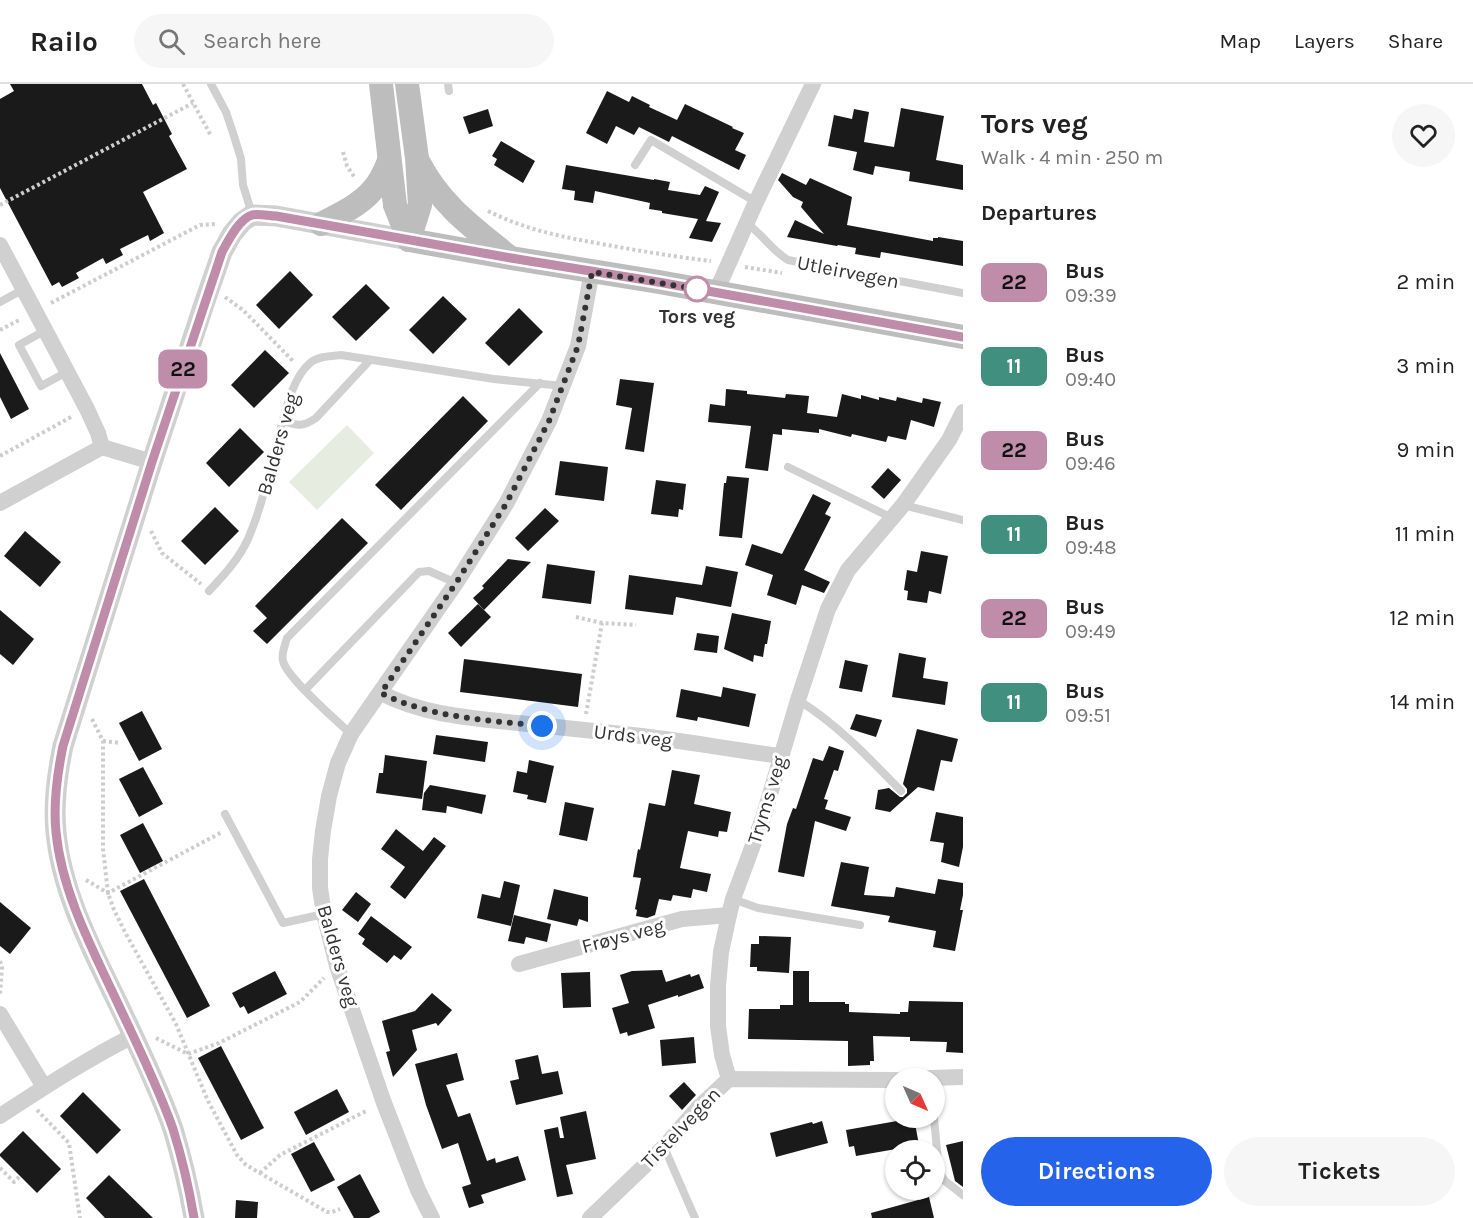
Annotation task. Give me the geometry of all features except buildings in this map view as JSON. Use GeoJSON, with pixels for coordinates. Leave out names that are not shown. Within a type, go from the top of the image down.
{"type":"FeatureCollection","features":[{"type":"Feature","properties":{"kind":"main road"},"geometry":{"type":"LineString","coordinates":[[381,84],[395,206],[409,240]]}},
{"type":"Feature","properties":{"kind":"main road"},"geometry":{"type":"LineString","coordinates":[[407,84],[417,158],[420,204],[409,240]]}},
{"type":"Feature","properties":{"kind":"main road"},"geometry":{"type":"LineString","coordinates":[[417,158],[428,180],[457,215],[511,258]]}},
{"type":"Feature","properties":{"kind":"main road"},"geometry":{"type":"LineString","coordinates":[[321,224],[350,210],[370,193],[379,182],[389,161]]}},
{"type":"Feature","properties":{"kind":"main road"},"geometry":{"type":"LineString","coordinates":[[409,240],[963,337]]}},
{"type":"Feature","properties":{"kind":"street"},"geometry":{"type":"LineString","coordinates":[[716,292],[746,223],[813,84]]}},
{"type":"Feature","properties":{"kind":"street"},"geometry":{"type":"LineString","coordinates":[[194,1218],[188,1182],[141,1035],[84,930],[69,891],[56,833],[57,778],[63,746],[152,462],[222,252],[232,234],[242,222],[252,215],[276,216],[409,240]]}},
{"type":"Feature","properties":{"kind":"street"},"geometry":{"type":"LineString","coordinates":[[0,245],[87,409],[102,447]]}},
{"type":"Feature","properties":{"kind":"street","name":"Balders veg"},"geometry":{"type":"LineString","coordinates":[[432,1218],[418,1190],[384,1103],[337,966],[320,888],[323,831],[338,763],[351,734],[456,583],[506,504],[549,421],[578,346],[592,272]]}},
{"type":"Feature","properties":{"kind":"street","name":"Tryms veg"},"geometry":{"type":"LineString","coordinates":[[729,1079],[722,1055],[718,1026],[718,986],[731,907],[763,818],[828,609],[848,570],[898,511],[949,440],[963,412]]}},
{"type":"Feature","properties":{"kind":"street"},"geometry":{"type":"LineString","coordinates":[[0,503],[102,447],[152,462]]}},
{"type":"Feature","properties":{"kind":"street","name":"Urds veg"},"geometry":{"type":"LineString","coordinates":[[381,693],[413,707],[479,719],[663,738],[781,756]]}},
{"type":"Feature","properties":{"kind":"street","name":"Frøys veg"},"geometry":{"type":"LineString","coordinates":[[519,964],[731,907]]}},
{"type":"Feature","properties":{"kind":"street"},"geometry":{"type":"LineString","coordinates":[[0,1014],[44,1087]]}},
{"type":"Feature","properties":{"kind":"street"},"geometry":{"type":"LineString","coordinates":[[0,1116],[116,1045],[141,1035]]}},
{"type":"Feature","properties":{"kind":"street"},"geometry":{"type":"LineString","coordinates":[[945,1078],[963,1077]]}},
{"type":"Feature","properties":{"kind":"street","name":"Tistelvegen"},"geometry":{"type":"LineString","coordinates":[[590,1218],[664,1147],[698,1108],[729,1079],[885,1080]]}},
{"type":"Feature","properties":{"kind":"lane"},"geometry":{"type":"LineString","coordinates":[[211,84],[226,112],[234,136],[241,159],[243,185],[252,215]]}},
{"type":"Feature","properties":{"kind":"lane"},"geometry":{"type":"LineString","coordinates":[[635,165],[651,140],[756,202]]}},
{"type":"Feature","properties":{"kind":"lane","name":"Utleirvegen"},"geometry":{"type":"LineString","coordinates":[[746,223],[758,230],[773,250],[788,260],[963,293]]}},
{"type":"Feature","properties":{"kind":"lane"},"geometry":{"type":"LineString","coordinates":[[0,302],[24,289]]}},
{"type":"Feature","properties":{"kind":"lane"},"geometry":{"type":"LineString","coordinates":[[46,330],[19,345],[41,386],[67,372]]}},
{"type":"Feature","properties":{"kind":"lane","name":"Balders veg"},"geometry":{"type":"LineString","coordinates":[[209,591],[248,540],[295,385],[312,361],[325,356],[341,355],[494,379],[563,386]]}},
{"type":"Feature","properties":{"kind":"lane"},"geometry":{"type":"LineString","coordinates":[[283,421],[296,425],[306,424],[316,418],[370,360]]}},
{"type":"Feature","properties":{"kind":"lane"},"geometry":{"type":"LineString","coordinates":[[351,734],[290,674],[283,661],[283,650],[287,638],[540,383]]}},
{"type":"Feature","properties":{"kind":"lane"},"geometry":{"type":"LineString","coordinates":[[788,467],[898,511],[963,520]]}},
{"type":"Feature","properties":{"kind":"lane"},"geometry":{"type":"LineString","coordinates":[[304,690],[419,572],[429,571],[456,583]]}},
{"type":"Feature","properties":{"kind":"lane"},"geometry":{"type":"LineString","coordinates":[[798,700],[858,747],[901,791]]}},
{"type":"Feature","properties":{"kind":"lane"},"geometry":{"type":"LineString","coordinates":[[225,814],[283,923],[324,914]]}},
{"type":"Feature","properties":{"kind":"lane"},"geometry":{"type":"LineString","coordinates":[[731,907],[758,908],[860,926]]}},
{"type":"Feature","properties":{"kind":"lane"},"geometry":{"type":"LineString","coordinates":[[934,1128],[939,1172],[945,1181],[963,1195]]}},
{"type":"Feature","properties":{"kind":"lane"},"geometry":{"type":"LineString","coordinates":[[664,1147],[694,1218]]}},
{"type":"Feature","properties":{"kind":"path"},"geometry":{"type":"LineString","coordinates":[[183,84],[211,136]]}},
{"type":"Feature","properties":{"kind":"path"},"geometry":{"type":"LineString","coordinates":[[0,205],[193,103]]}},
{"type":"Feature","properties":{"kind":"path"},"geometry":{"type":"LineString","coordinates":[[343,152],[347,166],[357,182]]}},
{"type":"Feature","properties":{"kind":"path"},"geometry":{"type":"LineString","coordinates":[[484,208],[527,228],[553,235],[786,274]]}},
{"type":"Feature","properties":{"kind":"path"},"geometry":{"type":"LineString","coordinates":[[0,330],[200,225],[219,224]]}},
{"type":"Feature","properties":{"kind":"path"},"geometry":{"type":"LineString","coordinates":[[221,296],[234,302],[243,310],[303,371]]}},
{"type":"Feature","properties":{"kind":"path"},"geometry":{"type":"LineString","coordinates":[[0,456],[87,409]]}},
{"type":"Feature","properties":{"kind":"path"},"geometry":{"type":"LineString","coordinates":[[146,527],[162,553],[209,591]]}},
{"type":"Feature","properties":{"kind":"path"},"geometry":{"type":"LineString","coordinates":[[576,616],[602,623],[636,625]]}},
{"type":"Feature","properties":{"kind":"path"},"geometry":{"type":"LineString","coordinates":[[583,730],[602,623]]}},
{"type":"Feature","properties":{"kind":"path"},"geometry":{"type":"LineString","coordinates":[[90,715],[103,741],[103,849],[108,893],[126,934],[176,1024],[208,1101],[237,1155],[246,1164],[327,1212],[340,1209]]}},
{"type":"Feature","properties":{"kind":"path"},"geometry":{"type":"LineString","coordinates":[[103,741],[121,743]]}},
{"type":"Feature","properties":{"kind":"path"},"geometry":{"type":"LineString","coordinates":[[108,893],[231,827]]}},
{"type":"Feature","properties":{"kind":"path"},"geometry":{"type":"LineString","coordinates":[[80,878],[108,893]]}},
{"type":"Feature","properties":{"kind":"path"},"geometry":{"type":"LineString","coordinates":[[0,961],[2,966],[0,994]]}},
{"type":"Feature","properties":{"kind":"path"},"geometry":{"type":"LineString","coordinates":[[141,1035],[188,1054],[219,1043],[300,1002],[337,966]]}},
{"type":"Feature","properties":{"kind":"path"},"geometry":{"type":"LineString","coordinates":[[26,1099],[69,1143],[80,1218]]}},
{"type":"Feature","properties":{"kind":"path"},"geometry":{"type":"LineString","coordinates":[[260,1173],[280,1155],[384,1103]]}},
{"type":"Feature","properties":{"kind":"path"},"geometry":{"type":"LineString","coordinates":[[0,1168],[14,1182],[20,1176]]}},
{"type":"Feature","properties":{"kind":"shaded area"},"geometry":{"type":"Polygon","coordinates":[[[347,425],[374,453],[317,510],[289,482],[347,425]]]}},
{"type":"Feature","properties":{"kind":"bus line","name":"22"},"geometry":{"type":"LineString","coordinates":[[194,1218],[188,1182],[172,1128],[134,1036],[96,957],[69,891],[56,833],[55,806],[63,746],[152,462],[222,252],[242,222],[252,215],[276,216],[963,337]]}},
{"type":"Feature","properties":{"kind":"place","name":"Tors veg"},"geometry":{"type":"Point","coordinates":[697,289]}},
{"type":"Feature","properties":{"kind":"route"},"geometry":{"type":"LineString","coordinates":[[542,726],[479,719],[413,707],[381,693],[456,583],[506,504],[549,421],[578,346],[592,272],[697,289]]}}]}
